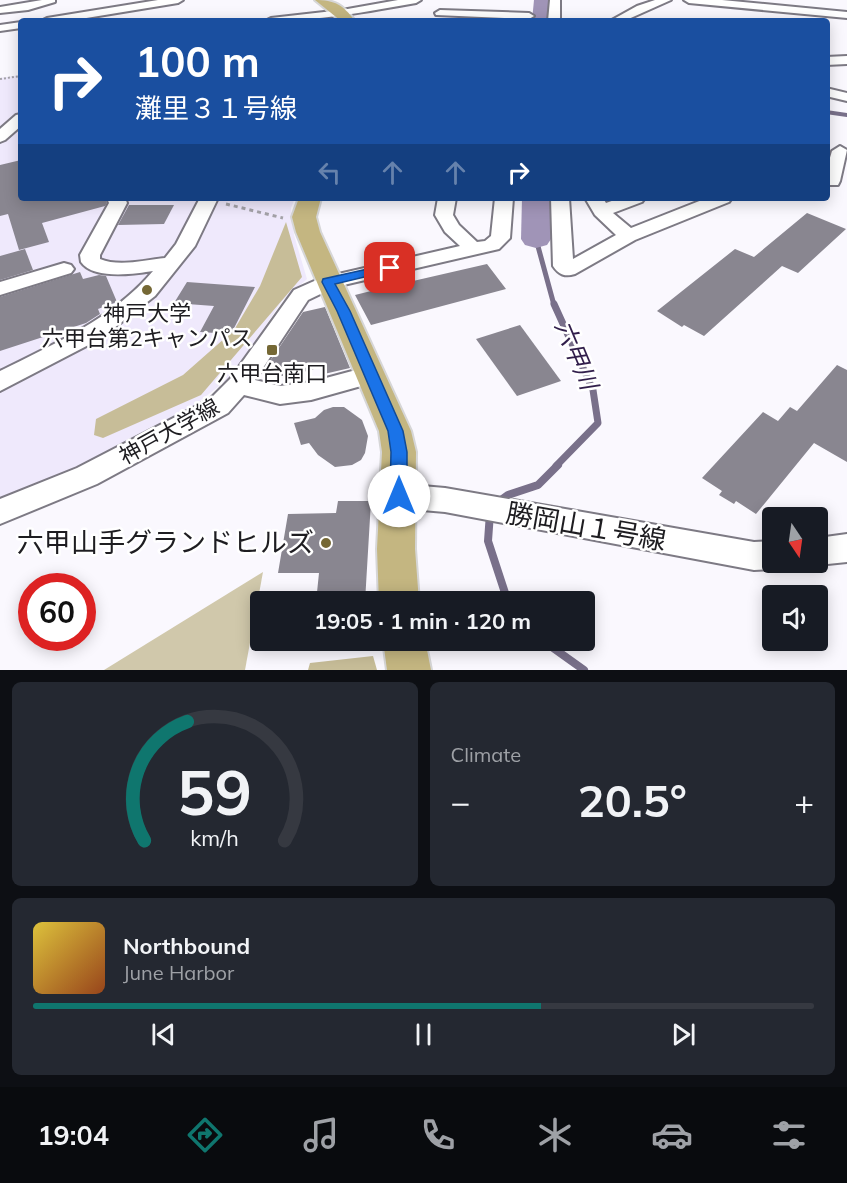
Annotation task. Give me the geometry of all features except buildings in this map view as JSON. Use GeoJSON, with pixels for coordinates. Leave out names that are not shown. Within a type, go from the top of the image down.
{"type":"FeatureCollection","features":[{"type":"Feature","properties":{"kind":"main road"},"geometry":{"type":"LineString","coordinates":[[322,0],[345,17]]}},
{"type":"Feature","properties":{"kind":"main road"},"geometry":{"type":"LineString","coordinates":[[307,207],[308,232],[328,282],[388,411],[398,443],[399,496],[396,549],[398,591]]}},
{"type":"Feature","properties":{"kind":"main road"},"geometry":{"type":"LineString","coordinates":[[406,651],[409,670]]}},
{"type":"Feature","properties":{"kind":"street"},"geometry":{"type":"LineString","coordinates":[[0,10],[50,2],[50,0]]}},
{"type":"Feature","properties":{"kind":"street"},"geometry":{"type":"LineString","coordinates":[[67,18],[178,0]]}},
{"type":"Feature","properties":{"kind":"street"},"geometry":{"type":"LineString","coordinates":[[326,18],[403,8],[416,0]]}},
{"type":"Feature","properties":{"kind":"street"},"geometry":{"type":"LineString","coordinates":[[440,0],[439,17],[529,15]]}},
{"type":"Feature","properties":{"kind":"street"},"geometry":{"type":"LineString","coordinates":[[622,18],[641,8],[666,0]]}},
{"type":"Feature","properties":{"kind":"street"},"geometry":{"type":"LineString","coordinates":[[689,0],[709,6],[822,17],[847,15]]}},
{"type":"Feature","properties":{"kind":"street"},"geometry":{"type":"LineString","coordinates":[[822,17],[842,0]]}},
{"type":"Feature","properties":{"kind":"street"},"geometry":{"type":"LineString","coordinates":[[508,5],[529,15]]}},
{"type":"Feature","properties":{"kind":"street"},"geometry":{"type":"LineString","coordinates":[[830,61],[847,60]]}},
{"type":"Feature","properties":{"kind":"street"},"geometry":{"type":"LineString","coordinates":[[830,93],[847,97]]}},
{"type":"Feature","properties":{"kind":"street"},"geometry":{"type":"LineString","coordinates":[[0,120],[18,119]]}},
{"type":"Feature","properties":{"kind":"street"},"geometry":{"type":"LineString","coordinates":[[0,137],[18,122]]}},
{"type":"Feature","properties":{"kind":"street"},"geometry":{"type":"LineString","coordinates":[[832,181],[838,151]]}},
{"type":"Feature","properties":{"kind":"street"},"geometry":{"type":"LineString","coordinates":[[117,201],[90,255],[91,262],[97,267],[119,268],[171,263]]}},
{"type":"Feature","properties":{"kind":"street"},"geometry":{"type":"LineString","coordinates":[[0,382],[92,334],[148,291],[185,246],[208,201]]}},
{"type":"Feature","properties":{"kind":"street"},"geometry":{"type":"LineString","coordinates":[[446,201],[444,215],[452,228],[473,249]]}},
{"type":"Feature","properties":{"kind":"street","name":"神戸大学線"},"geometry":{"type":"LineString","coordinates":[[0,512],[77,480],[219,406],[239,385],[301,295],[328,282],[492,245],[500,238],[504,201]]}},
{"type":"Feature","properties":{"kind":"street"},"geometry":{"type":"LineString","coordinates":[[560,201],[563,266],[568,270],[628,236],[716,201]]}},
{"type":"Feature","properties":{"kind":"street"},"geometry":{"type":"LineString","coordinates":[[598,204],[617,201]]}},
{"type":"Feature","properties":{"kind":"street"},"geometry":{"type":"LineString","coordinates":[[598,204],[628,236]]}},
{"type":"Feature","properties":{"kind":"street"},"geometry":{"type":"LineString","coordinates":[[0,289],[64,269]]}},
{"type":"Feature","properties":{"kind":"street"},"geometry":{"type":"LineString","coordinates":[[239,385],[280,395],[311,391],[371,375]]}},
{"type":"Feature","properties":{"kind":"street","name":"勝岡山１号線"},"geometry":{"type":"LineString","coordinates":[[399,496],[445,500],[513,514],[762,556]]}},
{"type":"Feature","properties":{"kind":"street"},"geometry":{"type":"LineString","coordinates":[[828,550],[847,548]]}},
{"type":"Feature","properties":{"kind":"path"},"geometry":{"type":"LineString","coordinates":[[0,79],[18,76]]}},
{"type":"Feature","properties":{"kind":"path"},"geometry":{"type":"LineString","coordinates":[[216,201],[283,219],[307,207]]}},
{"type":"Feature","properties":{"kind":"shaded area","name":"神戸大学 六甲台第2キャンパス"},"geometry":{"type":"Polygon","coordinates":[[[18,75],[18,201],[294,201],[291,208],[294,235],[307,279],[282,301],[232,376],[196,404],[91,461],[22,493],[0,500],[0,78],[18,75]]]}},
{"type":"Feature","properties":{"kind":"shaded area"},"geometry":{"type":"Polygon","coordinates":[[[286,222],[302,277],[201,395],[103,438],[94,435],[96,419],[183,375],[234,330],[260,286],[286,222]]]}},
{"type":"Feature","properties":{"kind":"shaded area"},"geometry":{"type":"Polygon","coordinates":[[[263,572],[260,591],[250,591],[250,643],[245,670],[104,670],[263,572]]]}},
{"type":"Feature","properties":{"kind":"shaded area"},"geometry":{"type":"Polygon","coordinates":[[[373,656],[377,670],[308,670],[310,663],[373,656]]]}},
{"type":"Feature","properties":{"kind":"waterway","name":"六甲川"},"geometry":{"type":"LineString","coordinates":[[541,18],[542,0]]}},
{"type":"Feature","properties":{"kind":"waterway"},"geometry":{"type":"LineString","coordinates":[[830,113],[847,115]]}},
{"type":"Feature","properties":{"kind":"waterway","name":"六甲川"},"geometry":{"type":"LineString","coordinates":[[536,201],[536,239]]}},
{"type":"Feature","properties":{"kind":"waterway","name":"六甲川"},"geometry":{"type":"LineString","coordinates":[[536,239],[554,305]]}},
{"type":"Feature","properties":{"kind":"waterway","name":"六甲川"},"geometry":{"type":"LineString","coordinates":[[554,304],[593,390],[598,423],[556,466]]}},
{"type":"Feature","properties":{"kind":"waterway","name":"六甲川"},"geometry":{"type":"LineString","coordinates":[[497,503],[508,495],[538,485],[558,465]]}},
{"type":"Feature","properties":{"kind":"waterway","name":"六甲川"},"geometry":{"type":"LineString","coordinates":[[490,513],[488,541],[504,591]]}},
{"type":"Feature","properties":{"kind":"waterway","name":"六甲川"},"geometry":{"type":"LineString","coordinates":[[557,651],[584,670]]}},
{"type":"Feature","properties":{"kind":"place","name":"神戸大学 六甲台第2キャンパス"},"geometry":{"type":"Point","coordinates":[147,290]}},
{"type":"Feature","properties":{"kind":"place","name":"六甲台南口"},"geometry":{"type":"Point","coordinates":[272,350]}},
{"type":"Feature","properties":{"kind":"place","name":"六甲山手グランドヒルズ"},"geometry":{"type":"Point","coordinates":[326,543]}},
{"type":"Feature","properties":{"kind":"route"},"geometry":{"type":"LineString","coordinates":[[390,268],[328,282],[388,411],[395,431],[399,452],[399,496]]}}]}
